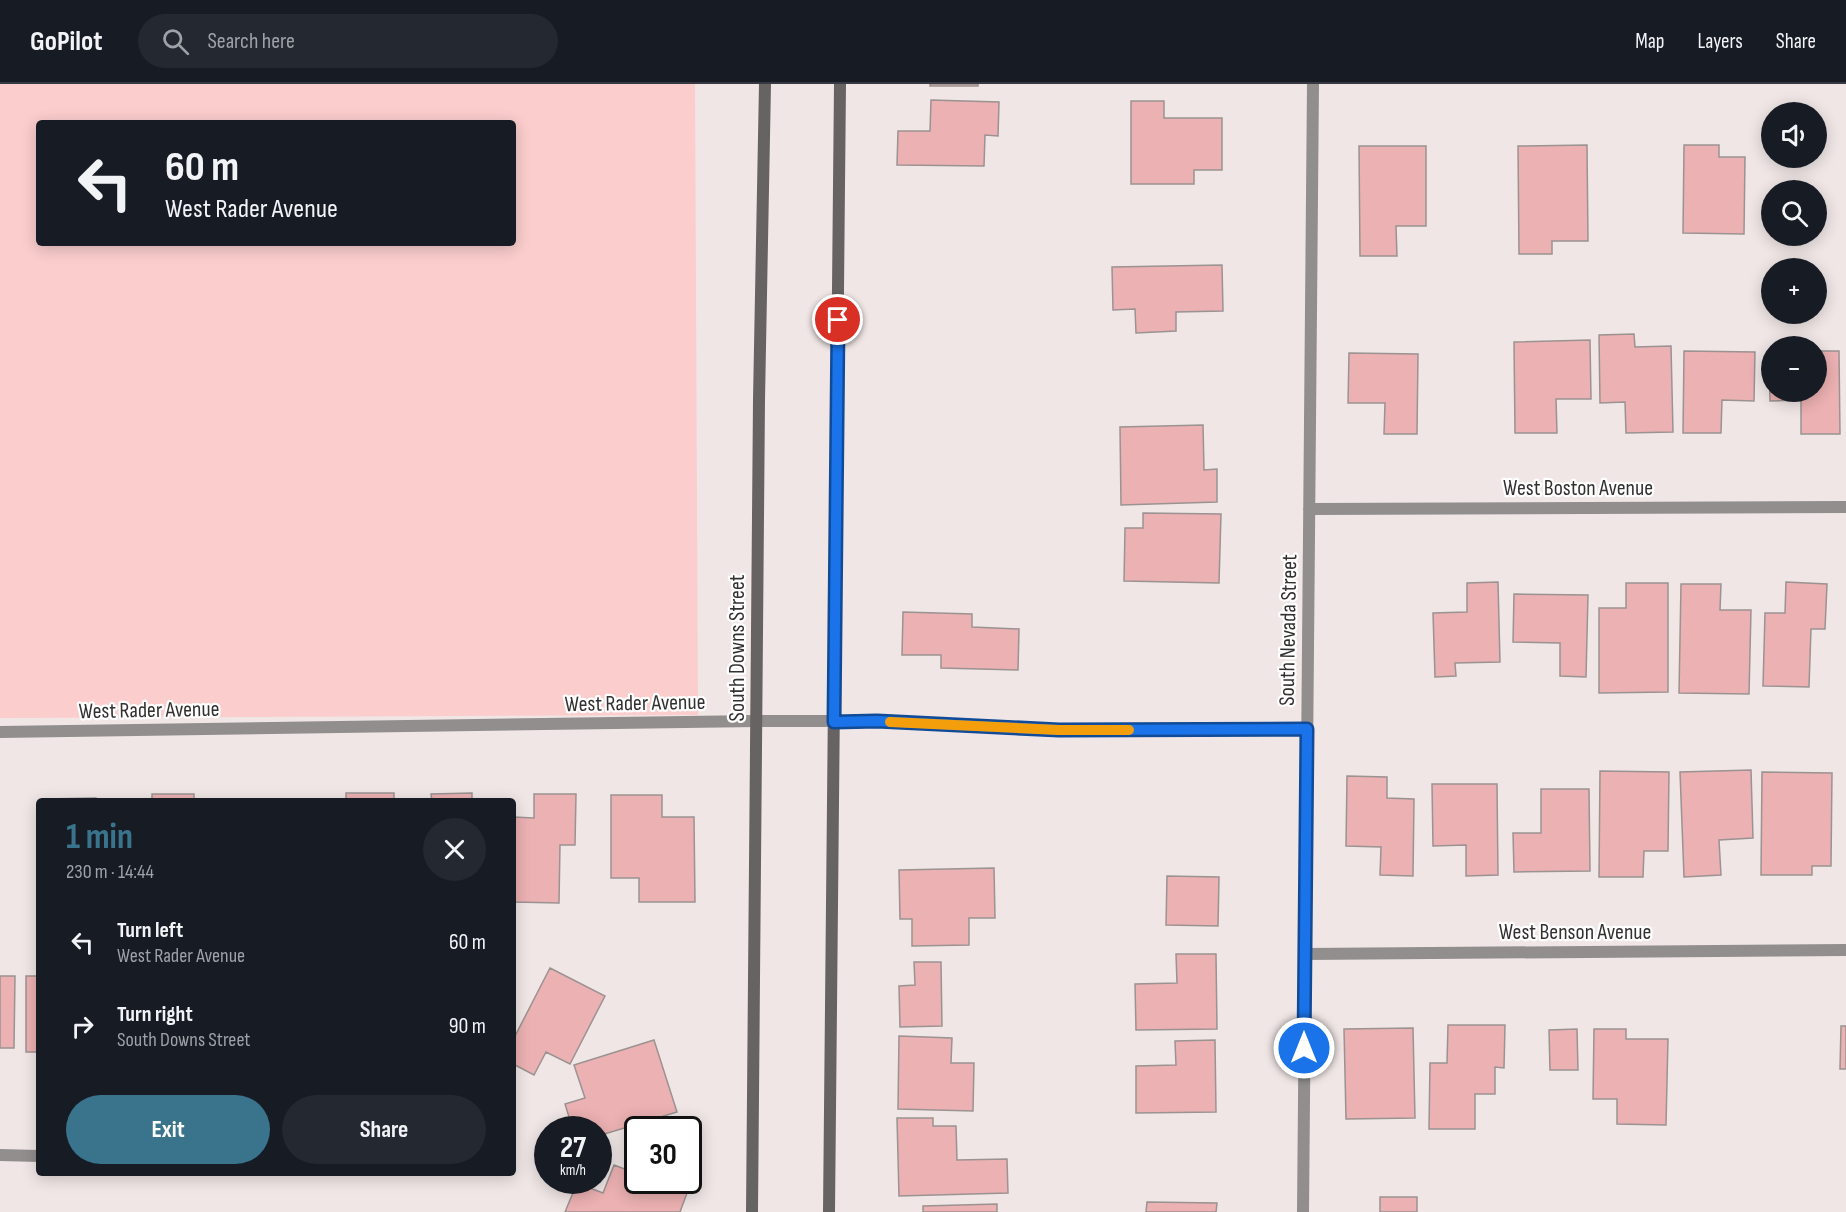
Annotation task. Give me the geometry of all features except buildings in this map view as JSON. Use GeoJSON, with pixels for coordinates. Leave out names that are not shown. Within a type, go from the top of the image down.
{"type":"FeatureCollection","features":[{"type":"Feature","properties":{"kind":"main road","name":"South Downs Street"},"geometry":{"type":"LineString","coordinates":[[752,1212],[759,388],[765,84]]}},
{"type":"Feature","properties":{"kind":"main road"},"geometry":{"type":"LineString","coordinates":[[829,1212],[840,84]]}},
{"type":"Feature","properties":{"kind":"street","name":"South Nevada Street"},"geometry":{"type":"LineString","coordinates":[[1303,1212],[1313,84]]}},
{"type":"Feature","properties":{"kind":"street","name":"West Boston Avenue"},"geometry":{"type":"LineString","coordinates":[[1309,509],[1846,507]]}},
{"type":"Feature","properties":{"kind":"street","name":"West Rader Avenue"},"geometry":{"type":"LineString","coordinates":[[0,732],[756,721],[877,721],[1059,730],[1307,729]]}},
{"type":"Feature","properties":{"kind":"street","name":"West Benson Avenue"},"geometry":{"type":"LineString","coordinates":[[1305,954],[1846,950]]}},
{"type":"Feature","properties":{"kind":"street"},"geometry":{"type":"LineString","coordinates":[[0,1155],[36,1156]]}},
{"type":"Feature","properties":{"kind":"shaded area"},"geometry":{"type":"Polygon","coordinates":[[[0,84],[695,84],[698,715],[0,718],[0,84]]]}},
{"type":"Feature","properties":{"kind":"slow traffic"},"geometry":{"type":"LineString","coordinates":[[890,722],[1059,730],[1129,730]]}},
{"type":"Feature","properties":{"kind":"route"},"geometry":{"type":"LineString","coordinates":[[838,320],[834,722],[877,721],[1059,730],[1307,729],[1304,1048]]}}]}
